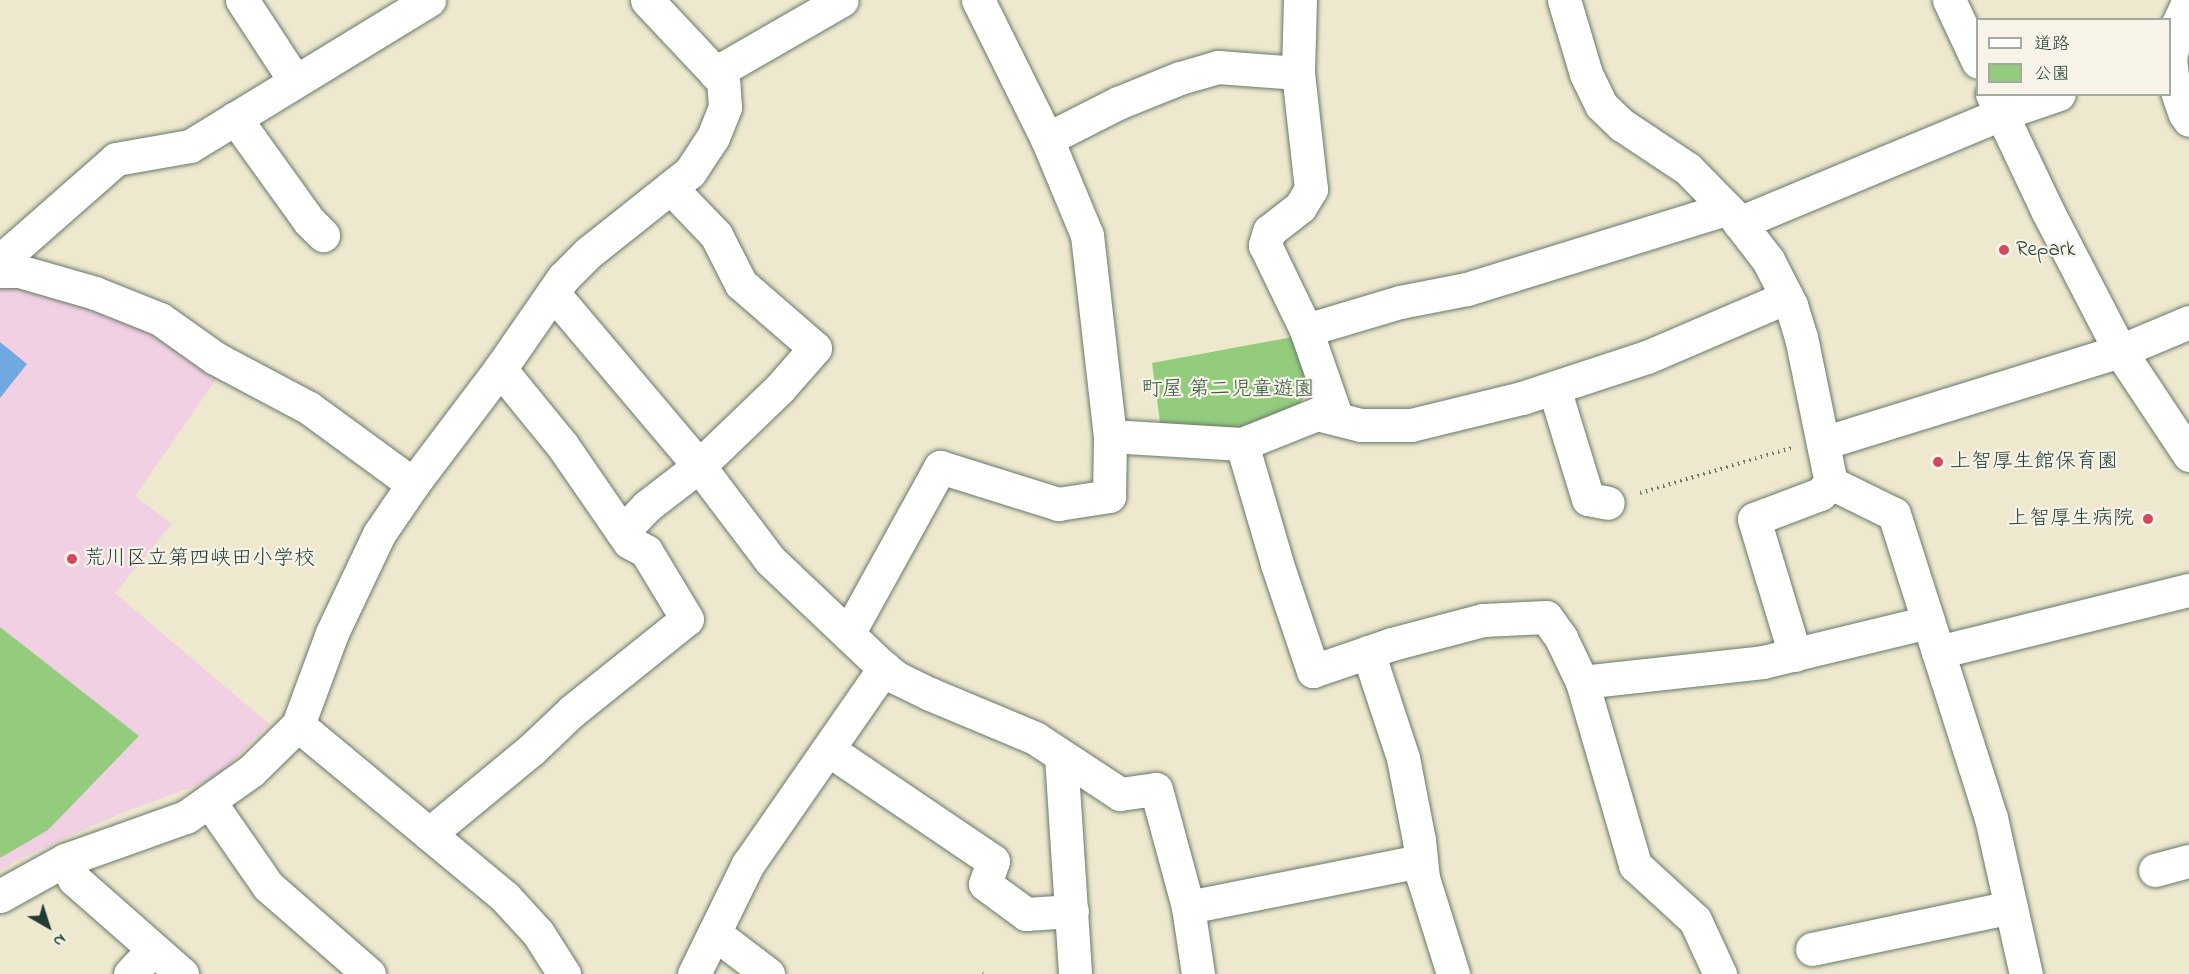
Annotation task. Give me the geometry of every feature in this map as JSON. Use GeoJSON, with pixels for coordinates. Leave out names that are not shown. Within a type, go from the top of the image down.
{"type":"FeatureCollection","features":[{"type":"Feature","properties":{"kind":"street"},"geometry":{"type":"LineString","coordinates":[[242,0],[295,81]]}},
{"type":"Feature","properties":{"kind":"street"},"geometry":{"type":"LineString","coordinates":[[0,261],[116,159],[190,146],[429,0]]}},
{"type":"Feature","properties":{"kind":"street"},"geometry":{"type":"LineString","coordinates":[[0,896],[65,860],[186,817],[251,771],[298,725],[332,633],[380,534],[413,484],[500,369],[563,278],[588,253],[690,172],[713,137],[725,107],[723,81],[647,0]]}},
{"type":"Feature","properties":{"kind":"street"},"geometry":{"type":"LineString","coordinates":[[715,73],[842,0]]}},
{"type":"Feature","properties":{"kind":"street"},"geometry":{"type":"LineString","coordinates":[[848,634],[940,467],[1058,504],[1109,496],[1110,436],[1087,236],[1047,140],[978,0]]}},
{"type":"Feature","properties":{"kind":"street"},"geometry":{"type":"LineString","coordinates":[[1300,0],[1298,73],[1311,189],[1300,207],[1269,231],[1265,245],[1306,330],[1336,419]]}},
{"type":"Feature","properties":{"kind":"street"},"geometry":{"type":"LineString","coordinates":[[1564,0],[1586,74],[1601,105],[1622,125],[1688,169],[1733,216],[1768,260],[1787,297],[1802,337],[1831,483]]}},
{"type":"Feature","properties":{"kind":"street"},"geometry":{"type":"LineString","coordinates":[[1949,0],[1976,61]]}},
{"type":"Feature","properties":{"kind":"street"},"geometry":{"type":"LineString","coordinates":[[2171,53],[2177,26],[2186,2]]}},
{"type":"Feature","properties":{"kind":"street"},"geometry":{"type":"LineString","coordinates":[[1047,140],[1118,103],[1180,78],[1218,67],[1298,73]]}},
{"type":"Feature","properties":{"kind":"street"},"geometry":{"type":"LineString","coordinates":[[2171,68],[2184,114],[2189,120]]}},
{"type":"Feature","properties":{"kind":"street"},"geometry":{"type":"LineString","coordinates":[[1306,330],[1400,302],[1467,289],[1733,216],[1996,104],[2046,96]]}},
{"type":"Feature","properties":{"kind":"street"},"geometry":{"type":"LineString","coordinates":[[1996,104],[2048,212],[2120,351],[2185,440]]}},
{"type":"Feature","properties":{"kind":"street"},"geometry":{"type":"LineString","coordinates":[[235,118],[309,221],[323,235]]}},
{"type":"Feature","properties":{"kind":"street"},"geometry":{"type":"LineString","coordinates":[[622,532],[647,506],[699,466],[780,388],[815,348],[741,284],[716,235],[670,188]]}},
{"type":"Feature","properties":{"kind":"street"},"geometry":{"type":"LineString","coordinates":[[0,271],[19,271],[73,287],[160,319],[214,358],[309,408],[413,484]]}},
{"type":"Feature","properties":{"kind":"street"},"geometry":{"type":"LineString","coordinates":[[553,293],[699,466],[770,560],[884,668],[897,678],[930,694],[1035,738],[1120,794],[1156,789],[1188,907],[1198,974]]}},
{"type":"Feature","properties":{"kind":"street"},"geometry":{"type":"LineString","coordinates":[[1110,436],[1242,444],[1317,414],[1361,425],[1411,425],[1522,398],[1647,357],[1787,297]]}},
{"type":"Feature","properties":{"kind":"street"},"geometry":{"type":"LineString","coordinates":[[1823,441],[2120,351],[2189,322]]}},
{"type":"Feature","properties":{"kind":"street"},"geometry":{"type":"LineString","coordinates":[[429,834],[532,749],[572,711],[687,619],[646,551],[629,542],[562,444],[500,369]]}},
{"type":"Feature","properties":{"kind":"street"},"geometry":{"type":"LineString","coordinates":[[1554,388],[1588,499],[1608,503]]}},
{"type":"Feature","properties":{"kind":"street"},"geometry":{"type":"LineString","coordinates":[[1242,444],[1277,564],[1313,671],[1368,652],[1483,621],[1546,617],[1560,638],[1582,682],[1635,864],[1695,920],[1720,974]]}},
{"type":"Feature","properties":{"kind":"street"},"geometry":{"type":"LineString","coordinates":[[1831,483],[1894,514],[1991,818],[2025,974]]}},
{"type":"Feature","properties":{"kind":"street"},"geometry":{"type":"LineString","coordinates":[[1795,655],[1754,519],[1820,494],[1831,483]]}},
{"type":"Feature","properties":{"kind":"street"},"geometry":{"type":"LineString","coordinates":[[1582,682],[1763,662],[1795,655],[1933,637],[2189,590]]}},
{"type":"Feature","properties":{"kind":"street"},"geometry":{"type":"LineString","coordinates":[[1368,652],[1402,758],[1421,861],[1422,878],[1453,974]]}},
{"type":"Feature","properties":{"kind":"street"},"geometry":{"type":"LineString","coordinates":[[694,974],[748,864],[884,668]]}},
{"type":"Feature","properties":{"kind":"street"},"geometry":{"type":"LineString","coordinates":[[298,725],[505,897],[538,933],[564,974]]}},
{"type":"Feature","properties":{"kind":"street"},"geometry":{"type":"LineString","coordinates":[[829,750],[993,861],[985,884],[1026,914],[1072,911]]}},
{"type":"Feature","properties":{"kind":"street"},"geometry":{"type":"LineString","coordinates":[[1061,756],[1076,974]]}},
{"type":"Feature","properties":{"kind":"street"},"geometry":{"type":"LineString","coordinates":[[209,801],[268,886],[369,974]]}},
{"type":"Feature","properties":{"kind":"street"},"geometry":{"type":"LineString","coordinates":[[65,860],[74,879],[182,974]]}},
{"type":"Feature","properties":{"kind":"street"},"geometry":{"type":"LineString","coordinates":[[1188,907],[1421,861]]}},
{"type":"Feature","properties":{"kind":"street"},"geometry":{"type":"LineString","coordinates":[[2155,870],[2189,861]]}},
{"type":"Feature","properties":{"kind":"street"},"geometry":{"type":"LineString","coordinates":[[1812,949],[2011,907]]}},
{"type":"Feature","properties":{"kind":"street"},"geometry":{"type":"LineString","coordinates":[[714,933],[768,974]]}},
{"type":"Feature","properties":{"kind":"street"},"geometry":{"type":"LineString","coordinates":[[130,974],[153,949]]}},
{"type":"Feature","properties":{"kind":"path"},"geometry":{"type":"LineString","coordinates":[[1608,503],[1823,441]]}},
{"type":"Feature","properties":{"kind":"shaded area","name":"荒川区立第四峡田小学校"},"geometry":{"type":"Polygon","coordinates":[[[15,281],[145,325],[219,375],[135,496],[172,524],[115,593],[269,724],[216,778],[119,814],[17,860],[0,871],[0,284],[15,281]]]}},
{"type":"Feature","properties":{"kind":"green space","name":"町屋 第二児童遊園"},"geometry":{"type":"Polygon","coordinates":[[[1293,337],[1311,390],[1296,407],[1235,431],[1161,429],[1152,363],[1293,337]]]}},
{"type":"Feature","properties":{"kind":"green space"},"geometry":{"type":"Polygon","coordinates":[[[0,627],[139,736],[48,830],[0,858],[0,627]]]}},
{"type":"Feature","properties":{"kind":"water"},"geometry":{"type":"Polygon","coordinates":[[[0,342],[27,364],[0,398],[0,342]]]}},
{"type":"Feature","properties":{"kind":"place","name":"Repark"},"geometry":{"type":"Point","coordinates":[2004,250]}},
{"type":"Feature","properties":{"kind":"place","name":"上智厚生館保育園"},"geometry":{"type":"Point","coordinates":[1938,462]}},
{"type":"Feature","properties":{"kind":"place","name":"上智厚生病院"},"geometry":{"type":"Point","coordinates":[2148,519]}},
{"type":"Feature","properties":{"kind":"place","name":"荒川区立第四峡田小学校"},"geometry":{"type":"Point","coordinates":[72,559]}}]}
